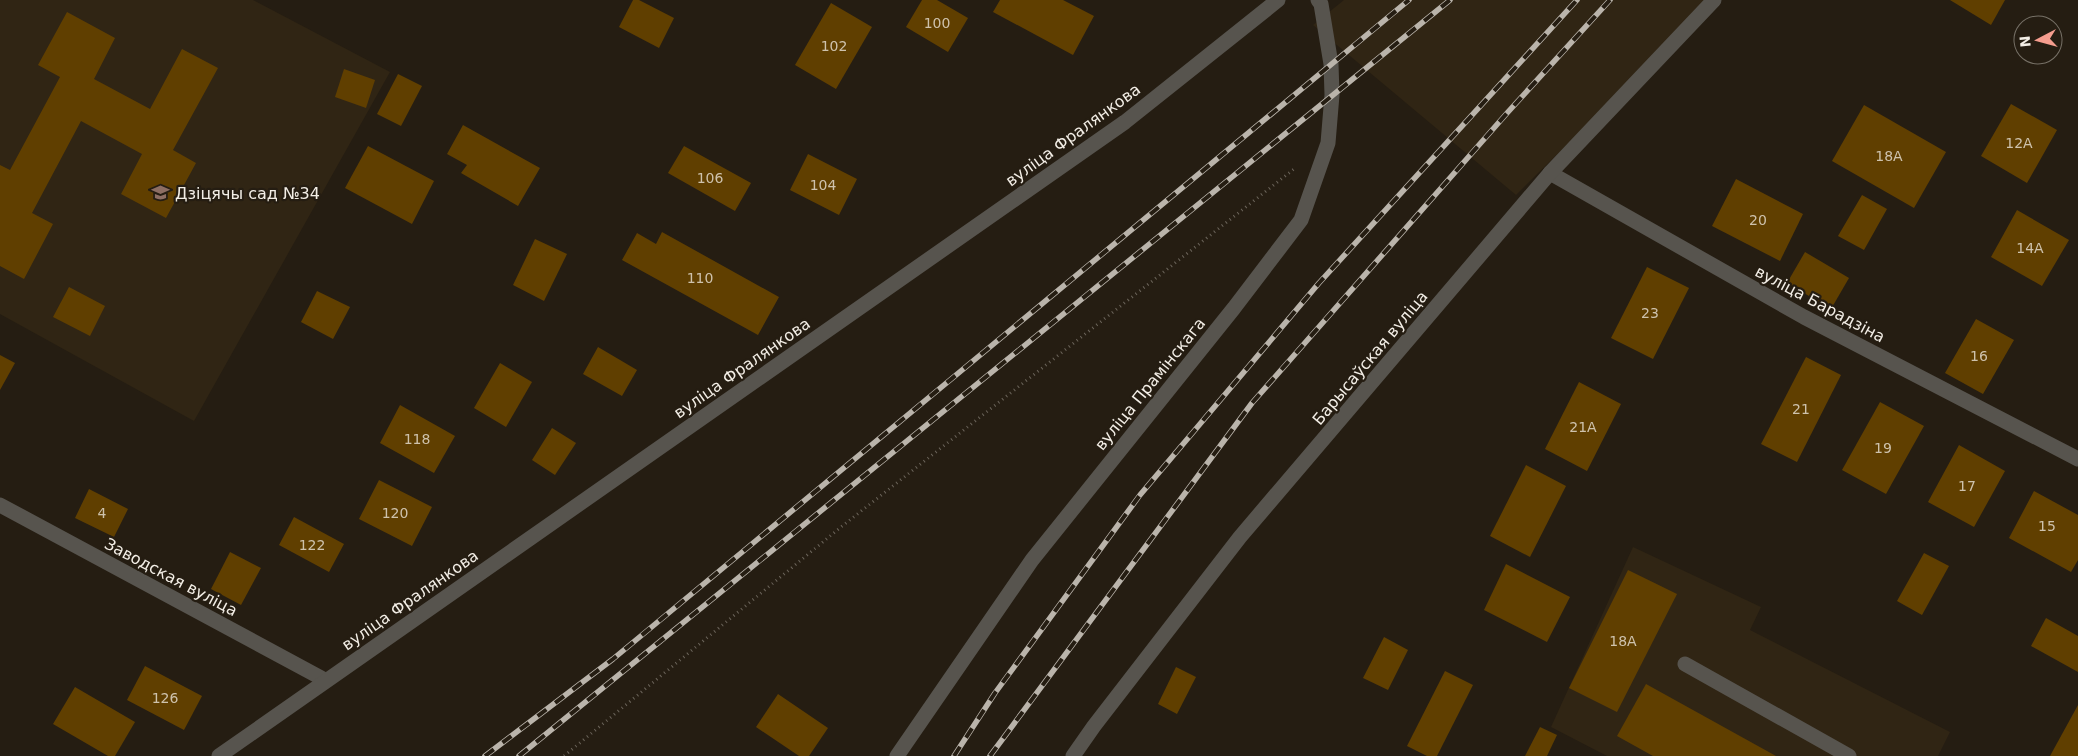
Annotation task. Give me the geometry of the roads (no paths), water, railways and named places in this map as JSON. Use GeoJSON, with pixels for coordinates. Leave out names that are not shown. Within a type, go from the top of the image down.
{"type":"FeatureCollection","features":[{"type":"Feature","properties":{"kind":"street","name":"вуліца Фралянкова"},"geometry":{"type":"LineString","coordinates":[[219,756],[1125,122],[1278,0]]}},
{"type":"Feature","properties":{"kind":"street","name":"вуліца Прамінскага"},"geometry":{"type":"LineString","coordinates":[[897,756],[1032,560],[1234,308],[1301,220],[1328,143],[1332,95],[1331,64],[1321,4],[1318,0]]}},
{"type":"Feature","properties":{"kind":"street","name":"Барысаўская вуліца"},"geometry":{"type":"LineString","coordinates":[[1073,756],[1240,537],[1550,173],[1714,0]]}},
{"type":"Feature","properties":{"kind":"street","name":"вуліца Барадзіна"},"geometry":{"type":"LineString","coordinates":[[1550,173],[1804,317],[2078,459]]}},
{"type":"Feature","properties":{"kind":"street","name":"Заводская вуліца"},"geometry":{"type":"LineString","coordinates":[[0,505],[325,680]]}},
{"type":"Feature","properties":{"kind":"street"},"geometry":{"type":"LineString","coordinates":[[1684,664],[1849,756]]}},
{"type":"Feature","properties":{"kind":"railway"},"geometry":{"type":"LineString","coordinates":[[485,756],[613,659],[1409,0]]}},
{"type":"Feature","properties":{"kind":"railway"},"geometry":{"type":"LineString","coordinates":[[519,756],[1450,0]]}},
{"type":"Feature","properties":{"kind":"railway"},"geometry":{"type":"LineString","coordinates":[[954,756],[995,693],[1140,495],[1319,283],[1577,0]]}},
{"type":"Feature","properties":{"kind":"railway"},"geometry":{"type":"LineString","coordinates":[[990,756],[1252,403],[1508,112],[1610,0]]}},
{"type":"Feature","properties":{"kind":"place","name":"Дзіцячы сад №34"},"geometry":{"type":"Point","coordinates":[161,193]}}]}
